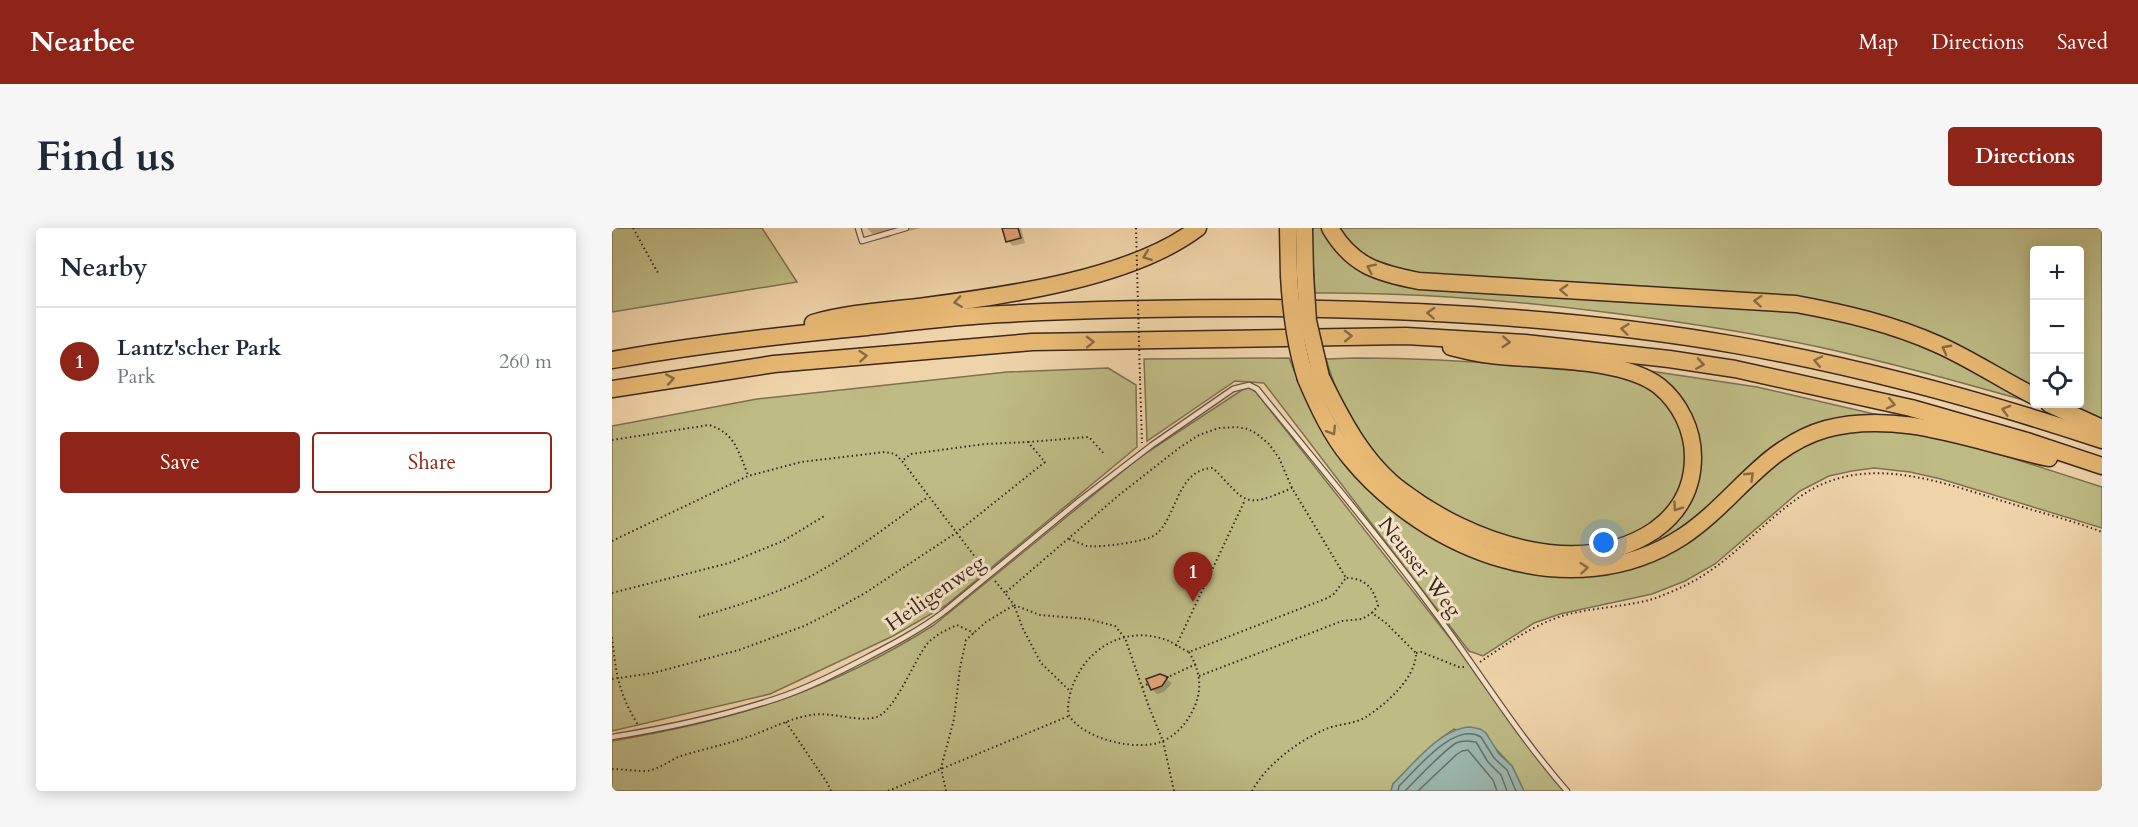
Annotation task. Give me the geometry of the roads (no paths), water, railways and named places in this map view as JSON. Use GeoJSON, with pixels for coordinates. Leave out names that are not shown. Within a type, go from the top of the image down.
{"type":"FeatureCollection","features":[{"type":"Feature","properties":{"kind":"highway"},"geometry":{"type":"LineString","coordinates":[[772,336],[827,319],[992,297],[1058,284],[1112,269],[1152,254],[1183,240],[1198,228]]}},
{"type":"Feature","properties":{"kind":"highway"},"geometry":{"type":"LineString","coordinates":[[1288,228],[1297,276]]}},
{"type":"Feature","properties":{"kind":"highway"},"geometry":{"type":"LineString","coordinates":[[1304,228],[1293,323],[1299,358],[1336,408],[1354,438],[1399,489],[1457,526],[1489,540],[1543,553],[1596,552],[1622,546],[1643,538],[1676,511],[1693,474],[1693,446],[1687,422],[1674,401],[1658,386],[1636,374],[1617,369],[1572,362],[1490,355],[1406,336]]}},
{"type":"Feature","properties":{"kind":"highway"},"geometry":{"type":"LineString","coordinates":[[1330,228],[1339,244],[1358,262],[1383,274],[1419,281],[1796,304],[1845,313],[1891,326],[1939,345],[2030,394]]}},
{"type":"Feature","properties":{"kind":"highway"},"geometry":{"type":"LineString","coordinates":[[612,360],[772,336],[1000,314],[1154,307],[1375,309],[1526,318],[1672,335],[1816,361],[1914,384],[2038,419],[2102,440]]}},
{"type":"Feature","properties":{"kind":"highway"},"geometry":{"type":"LineString","coordinates":[[612,389],[774,364],[1032,342],[1406,336],[1525,343],[1669,359],[1735,369],[1911,408],[2030,442],[2099,465]]}},
{"type":"Feature","properties":{"kind":"highway"},"geometry":{"type":"LineString","coordinates":[[1314,378],[1319,409],[1349,457],[1392,500],[1417,520],[1447,538],[1488,555],[1556,569],[1614,564],[1660,549],[1682,537],[1701,522],[1764,462],[1787,446],[1826,430],[1850,425],[1878,423],[1912,426],[1949,433],[2008,450],[2099,465]]}},
{"type":"Feature","properties":{"kind":"highway"},"geometry":{"type":"LineString","coordinates":[[2058,408],[2102,428]]}},
{"type":"Feature","properties":{"kind":"lane"},"geometry":{"type":"LineString","coordinates":[[858,228],[862,241],[906,228]]}},
{"type":"Feature","properties":{"kind":"lane","name":"Neusser Weg"},"geometry":{"type":"LineString","coordinates":[[1233,389],[1249,385],[1257,389],[1429,604],[1515,726],[1567,791]]}},
{"type":"Feature","properties":{"kind":"lane","name":"Heiligenweg"},"geometry":{"type":"LineString","coordinates":[[612,737],[643,732],[779,698],[821,681],[925,626],[990,576],[1077,498],[1233,389]]}},
{"type":"Feature","properties":{"kind":"water"},"geometry":{"type":"Polygon","coordinates":[[[1470,727],[1486,733],[1499,754],[1512,766],[1524,791],[1391,791],[1393,784],[1428,748],[1459,729],[1470,727]]]}},
{"type":"Feature","properties":{"kind":"place","name":"Lantz'scher Park"},"geometry":{"type":"Point","coordinates":[1193,602]}}]}
